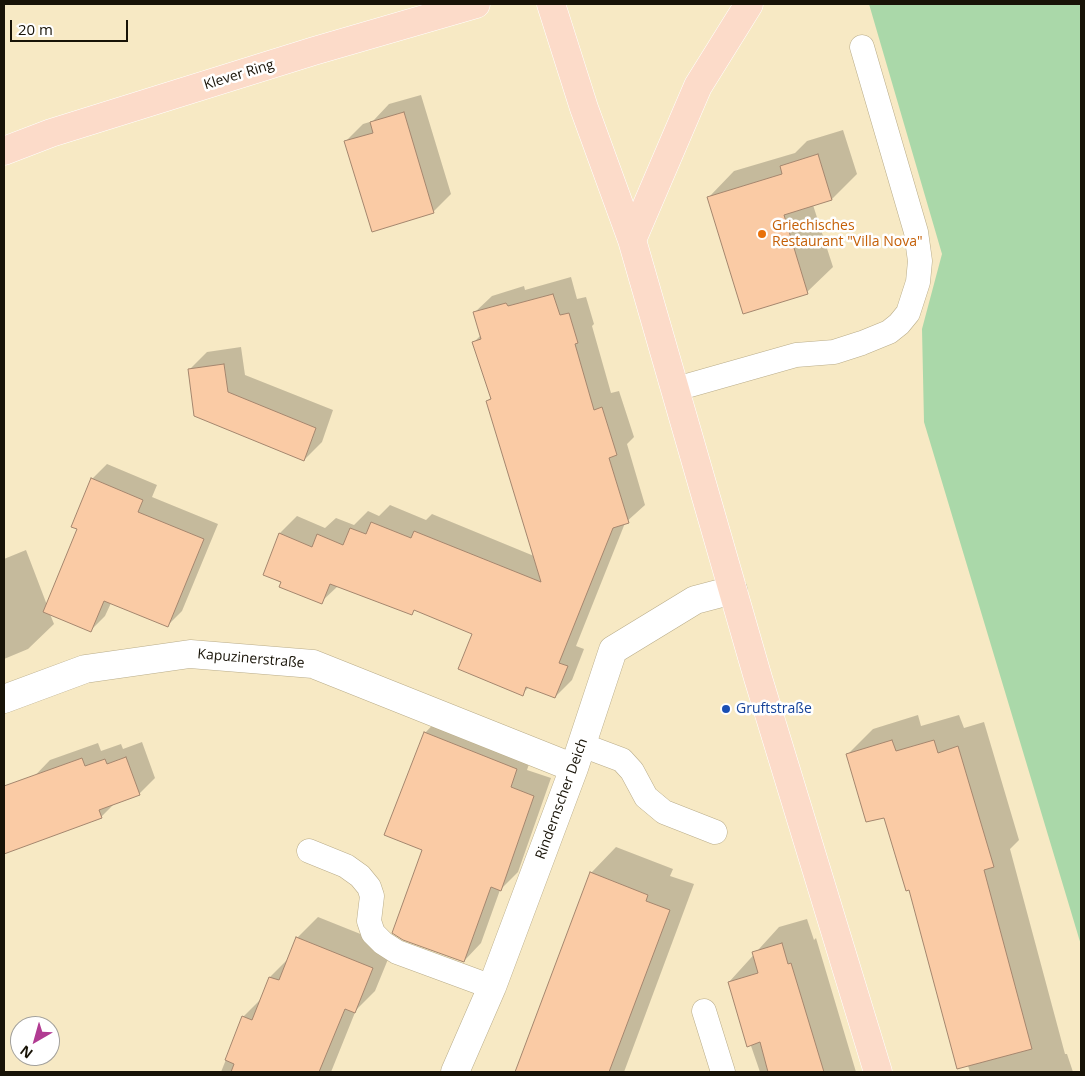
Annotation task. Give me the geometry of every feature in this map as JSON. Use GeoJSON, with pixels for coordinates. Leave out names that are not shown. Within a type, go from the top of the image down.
{"type":"FeatureCollection","features":[{"type":"Feature","properties":{"kind":"main road","name":"Klever Ring"},"geometry":{"type":"LineString","coordinates":[[4,152],[79,124],[476,4]]}},
{"type":"Feature","properties":{"kind":"main road"},"geometry":{"type":"LineString","coordinates":[[551,4],[584,108],[632,240],[733,590],[878,1072]]}},
{"type":"Feature","properties":{"kind":"main road"},"geometry":{"type":"LineString","coordinates":[[632,240],[698,86],[749,4]]}},
{"type":"Feature","properties":{"kind":"street","name":"Rindernscher Deich"},"geometry":{"type":"LineString","coordinates":[[455,1072],[492,987],[578,757],[613,650],[694,600],[733,590]]}},
{"type":"Feature","properties":{"kind":"street","name":"Kapuzinerstraße"},"geometry":{"type":"LineString","coordinates":[[4,699],[85,669],[190,654],[313,664],[578,757]]}},
{"type":"Feature","properties":{"kind":"lane"},"geometry":{"type":"LineString","coordinates":[[676,389],[796,355],[834,352],[862,343],[889,332],[908,313],[919,275],[920,261],[916,232],[862,47]]}},
{"type":"Feature","properties":{"kind":"lane"},"geometry":{"type":"LineString","coordinates":[[578,757],[622,760],[632,770],[646,797],[664,812],[715,832]]}},
{"type":"Feature","properties":{"kind":"lane"},"geometry":{"type":"LineString","coordinates":[[309,851],[346,866],[360,876],[369,887],[372,896],[370,921],[373,933],[383,943],[397,952],[492,987]]}},
{"type":"Feature","properties":{"kind":"lane"},"geometry":{"type":"LineString","coordinates":[[704,1011],[723,1072]]}},
{"type":"Feature","properties":{"kind":"green space"},"geometry":{"type":"Polygon","coordinates":[[[869,4],[1081,4],[1081,945],[924,422],[922,329],[942,254],[869,4]]]}},
{"type":"Feature","properties":{"kind":"building"},"geometry":{"type":"Polygon","coordinates":[[[404,112],[434,213],[372,232],[344,141],[373,133],[370,122],[404,112]]]}},
{"type":"Feature","properties":{"kind":"building"},"geometry":{"type":"Polygon","coordinates":[[[818,154],[832,200],[784,215],[808,294],[743,314],[707,197],[782,174],[780,166],[818,154]]]}},
{"type":"Feature","properties":{"kind":"building"},"geometry":{"type":"Polygon","coordinates":[[[553,294],[560,315],[569,313],[578,343],[575,344],[594,410],[602,407],[617,455],[609,458],[629,523],[613,528],[559,663],[568,666],[555,698],[526,687],[523,696],[458,669],[472,634],[414,610],[412,615],[330,584],[322,604],[279,587],[281,582],[263,575],[279,533],[312,547],[317,534],[343,545],[350,528],[366,534],[371,522],[411,538],[414,531],[541,582],[486,401],[491,399],[472,342],[481,339],[473,312],[506,303],[508,306],[553,294]]]}},
{"type":"Feature","properties":{"kind":"building"},"geometry":{"type":"Polygon","coordinates":[[[224,364],[228,392],[316,428],[304,461],[194,416],[188,369],[224,364]]]}},
{"type":"Feature","properties":{"kind":"building"},"geometry":{"type":"Polygon","coordinates":[[[91,478],[143,500],[138,512],[204,539],[168,627],[104,601],[91,632],[43,612],[77,529],[71,527],[91,478]]]}},
{"type":"Feature","properties":{"kind":"building"},"geometry":{"type":"Polygon","coordinates":[[[424,732],[517,769],[511,787],[534,796],[501,891],[491,887],[464,962],[403,940],[392,933],[422,850],[384,835],[424,732]]]}},
{"type":"Feature","properties":{"kind":"building"},"geometry":{"type":"Polygon","coordinates":[[[892,740],[896,751],[934,740],[938,753],[958,746],[994,867],[984,870],[1032,1049],[957,1069],[909,890],[906,891],[884,818],[866,822],[846,754],[892,740]]]}},
{"type":"Feature","properties":{"kind":"building"},"geometry":{"type":"Polygon","coordinates":[[[126,757],[140,795],[99,810],[102,818],[4,854],[4,786],[82,758],[85,766],[105,759],[107,764],[126,757]]]}},
{"type":"Feature","properties":{"kind":"building"},"geometry":{"type":"Polygon","coordinates":[[[590,872],[648,895],[646,901],[670,910],[609,1072],[515,1072],[590,872]]]}},
{"type":"Feature","properties":{"kind":"building"},"geometry":{"type":"Polygon","coordinates":[[[296,937],[373,968],[355,1013],[345,1009],[319,1072],[231,1072],[234,1064],[225,1060],[242,1016],[252,1020],[269,977],[279,980],[296,937]]]}},
{"type":"Feature","properties":{"kind":"building"},"geometry":{"type":"Polygon","coordinates":[[[782,943],[788,964],[791,963],[824,1072],[768,1072],[760,1042],[747,1047],[728,982],[758,973],[752,952],[782,943]]]}},
{"type":"Feature","properties":{"kind":"place","name":"Griechisches Restaurant \"Villa Nova\""},"geometry":{"type":"Point","coordinates":[762,234]}},
{"type":"Feature","properties":{"kind":"place","name":"Gruftstraße"},"geometry":{"type":"Point","coordinates":[726,709]}}]}
